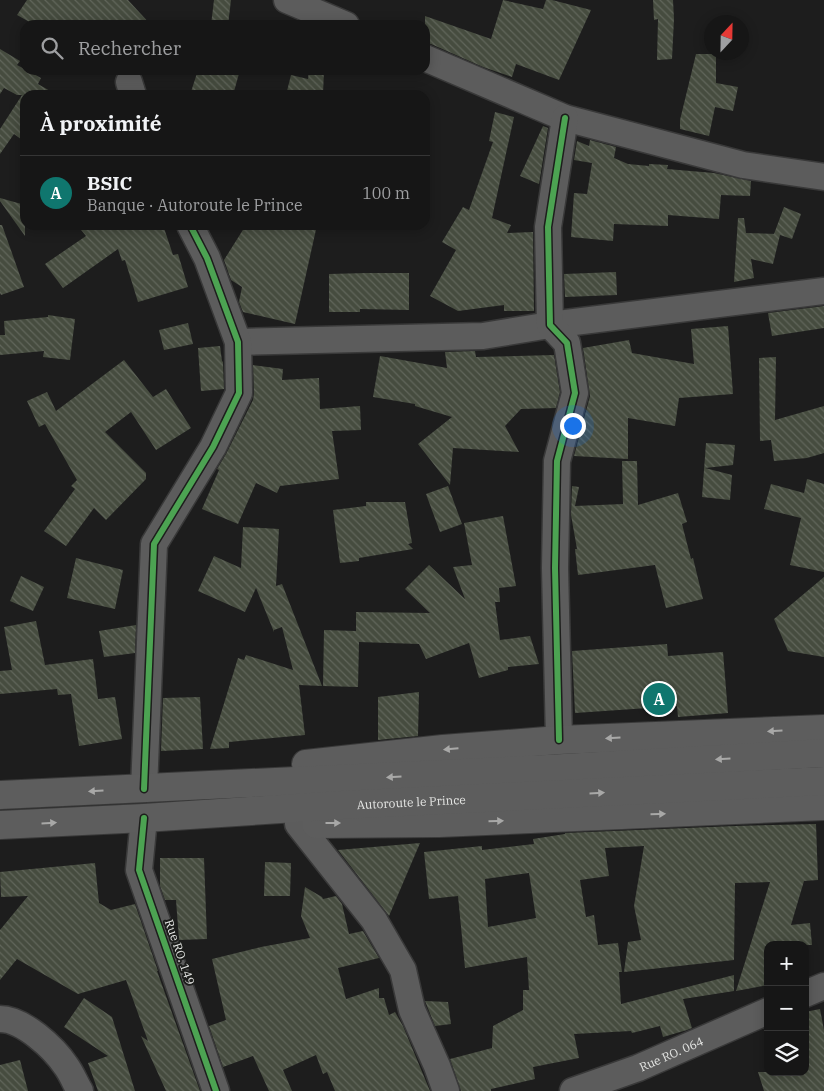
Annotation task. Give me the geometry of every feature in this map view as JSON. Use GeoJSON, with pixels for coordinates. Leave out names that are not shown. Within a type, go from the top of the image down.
{"type":"FeatureCollection","features":[{"type":"Feature","properties":{"kind":"main road"},"geometry":{"type":"LineString","coordinates":[[144,789],[287,766],[443,749],[559,740],[824,729]]}},
{"type":"Feature","properties":{"kind":"main road","name":"Autoroute le Prince"},"geometry":{"type":"LineString","coordinates":[[0,825],[342,805],[824,754]]}},
{"type":"Feature","properties":{"kind":"main road","name":"Autoroute le Prince"},"geometry":{"type":"LineString","coordinates":[[0,795],[144,789],[548,782],[824,781]]}},
{"type":"Feature","properties":{"kind":"main road"},"geometry":{"type":"LineString","coordinates":[[144,818],[298,824],[439,823],[824,806]]}},
{"type":"Feature","properties":{"kind":"street"},"geometry":{"type":"LineString","coordinates":[[287,0],[334,20]]}},
{"type":"Feature","properties":{"kind":"street"},"geometry":{"type":"LineString","coordinates":[[430,60],[565,118],[744,165],[824,177]]}},
{"type":"Feature","properties":{"kind":"street"},"geometry":{"type":"LineString","coordinates":[[559,740],[555,568],[557,461],[575,393],[567,343],[550,325],[548,227],[565,118]]}},
{"type":"Feature","properties":{"kind":"street"},"geometry":{"type":"LineString","coordinates":[[144,789],[154,544],[213,447],[240,393],[238,342],[207,258],[193,230]]}},
{"type":"Feature","properties":{"kind":"street"},"geometry":{"type":"LineString","coordinates":[[238,342],[483,336],[550,325],[824,291]]}},
{"type":"Feature","properties":{"kind":"street","name":"Rue RO. 149"},"geometry":{"type":"LineString","coordinates":[[144,818],[139,870],[216,1091]]}},
{"type":"Feature","properties":{"kind":"street"},"geometry":{"type":"LineString","coordinates":[[298,824],[374,920],[403,970],[412,1010],[446,1091]]}},
{"type":"Feature","properties":{"kind":"street"},"geometry":{"type":"LineString","coordinates":[[809,992],[824,986]]}},
{"type":"Feature","properties":{"kind":"street","name":"Rue RO. 064"},"geometry":{"type":"LineString","coordinates":[[573,1091],[638,1068],[764,1013]]}},
{"type":"Feature","properties":{"kind":"street"},"geometry":{"type":"LineString","coordinates":[[0,1019],[8,1019],[34,1032],[66,1066],[80,1091]]}},
{"type":"Feature","properties":{"kind":"building"},"geometry":{"type":"Polygon","coordinates":[[[27,0],[128,0],[146,20],[26,20],[17,15],[27,0]]]}},
{"type":"Feature","properties":{"kind":"building"},"geometry":{"type":"Polygon","coordinates":[[[214,0],[231,0],[229,20],[212,20],[214,0]]]}},
{"type":"Feature","properties":{"kind":"building"},"geometry":{"type":"Polygon","coordinates":[[[503,0],[543,9],[546,0],[552,0],[591,10],[559,80],[516,64],[512,77],[483,67],[430,44],[430,20],[425,20],[425,16],[491,39],[503,0]]]}},
{"type":"Feature","properties":{"kind":"building"},"geometry":{"type":"Polygon","coordinates":[[[653,0],[673,0],[672,59],[657,60],[658,19],[654,20],[653,0]]]}},
{"type":"Feature","properties":{"kind":"building"},"geometry":{"type":"Polygon","coordinates":[[[0,49],[20,61],[17,65],[20,67],[20,75],[35,75],[41,78],[38,84],[48,90],[20,90],[20,95],[17,95],[4,88],[0,94],[0,49]]]}},
{"type":"Feature","properties":{"kind":"building"},"geometry":{"type":"Polygon","coordinates":[[[696,54],[704,54],[704,60],[716,60],[716,83],[738,87],[733,111],[715,107],[709,136],[680,129],[680,120],[696,54]]]}},
{"type":"Feature","properties":{"kind":"building"},"geometry":{"type":"Polygon","coordinates":[[[196,75],[239,75],[234,90],[192,90],[196,75]]]}},
{"type":"Feature","properties":{"kind":"building"},"geometry":{"type":"Polygon","coordinates":[[[291,75],[308,79],[308,75],[324,75],[323,90],[287,90],[291,75]]]}},
{"type":"Feature","properties":{"kind":"building"},"geometry":{"type":"Polygon","coordinates":[[[20,98],[20,138],[14,134],[0,154],[0,129],[20,98]]]}},
{"type":"Feature","properties":{"kind":"building"},"geometry":{"type":"Polygon","coordinates":[[[495,112],[514,117],[492,218],[511,225],[507,233],[533,232],[534,311],[504,311],[504,305],[458,311],[430,296],[456,250],[442,242],[463,207],[469,210],[493,142],[489,141],[495,112]]]}},
{"type":"Feature","properties":{"kind":"building"},"geometry":{"type":"Polygon","coordinates":[[[543,126],[548,128],[539,184],[520,176],[543,126]]]}},
{"type":"Feature","properties":{"kind":"building"},"geometry":{"type":"Polygon","coordinates":[[[590,140],[616,147],[614,158],[628,164],[668,165],[667,169],[714,173],[751,181],[750,196],[721,195],[719,219],[668,215],[668,226],[614,224],[613,241],[571,237],[574,193],[587,194],[592,163],[574,160],[577,141],[589,146],[590,140]]]}},
{"type":"Feature","properties":{"kind":"building"},"geometry":{"type":"Polygon","coordinates":[[[0,198],[20,204],[20,229],[0,201],[0,198]]]}},
{"type":"Feature","properties":{"kind":"building"},"geometry":{"type":"Polygon","coordinates":[[[784,207],[801,214],[792,239],[780,235],[773,264],[751,259],[754,278],[734,282],[738,218],[744,218],[746,233],[774,234],[784,207]]]}},
{"type":"Feature","properties":{"kind":"building"},"geometry":{"type":"Polygon","coordinates":[[[0,225],[2,225],[24,287],[1,295],[0,293],[0,225]]]}},
{"type":"Feature","properties":{"kind":"building"},"geometry":{"type":"Polygon","coordinates":[[[81,230],[165,230],[173,255],[178,254],[188,287],[138,302],[125,260],[122,261],[118,249],[63,288],[45,264],[86,236],[81,230]]]}},
{"type":"Feature","properties":{"kind":"building"},"geometry":{"type":"Polygon","coordinates":[[[243,230],[316,230],[295,324],[243,312],[239,302],[242,287],[231,280],[224,260],[243,230]]]}},
{"type":"Feature","properties":{"kind":"building"},"geometry":{"type":"Polygon","coordinates":[[[616,272],[617,295],[565,297],[564,274],[616,272]]]}},
{"type":"Feature","properties":{"kind":"building"},"geometry":{"type":"Polygon","coordinates":[[[409,273],[409,310],[360,309],[360,312],[329,312],[329,274],[409,273]]]}},
{"type":"Feature","properties":{"kind":"building"},"geometry":{"type":"Polygon","coordinates":[[[824,306],[824,328],[772,336],[768,313],[824,306]]]}},
{"type":"Feature","properties":{"kind":"building"},"geometry":{"type":"Polygon","coordinates":[[[48,315],[75,319],[70,360],[43,357],[44,351],[0,355],[0,335],[5,335],[4,321],[48,317],[48,315]]]}},
{"type":"Feature","properties":{"kind":"building"},"geometry":{"type":"Polygon","coordinates":[[[188,323],[193,344],[164,350],[159,330],[188,323]]]}},
{"type":"Feature","properties":{"kind":"building"},"geometry":{"type":"Polygon","coordinates":[[[728,326],[733,394],[679,398],[675,426],[628,418],[628,459],[574,456],[590,396],[583,348],[629,340],[632,353],[694,364],[691,329],[728,326]]]}},
{"type":"Feature","properties":{"kind":"building"},"geometry":{"type":"Polygon","coordinates":[[[220,346],[223,362],[224,389],[201,391],[198,348],[220,346]]]}},
{"type":"Feature","properties":{"kind":"building"},"geometry":{"type":"Polygon","coordinates":[[[475,351],[476,357],[554,355],[560,392],[556,408],[521,409],[505,426],[519,452],[453,448],[450,485],[418,444],[452,417],[415,406],[415,404],[373,397],[380,356],[447,368],[445,352],[475,351]]]}},
{"type":"Feature","properties":{"kind":"building"},"geometry":{"type":"Polygon","coordinates":[[[776,357],[775,420],[824,406],[824,453],[807,458],[774,461],[771,440],[760,441],[759,358],[776,357]]]}},
{"type":"Feature","properties":{"kind":"building"},"geometry":{"type":"Polygon","coordinates":[[[124,360],[153,397],[166,389],[191,428],[156,450],[131,412],[105,432],[146,473],[146,479],[106,520],[94,508],[66,546],[44,531],[75,489],[71,486],[77,480],[45,424],[39,427],[27,401],[47,392],[56,411],[124,360]]]}},
{"type":"Feature","properties":{"kind":"building"},"geometry":{"type":"Polygon","coordinates":[[[253,365],[283,369],[282,380],[319,378],[320,409],[360,406],[361,430],[332,431],[339,479],[280,486],[277,493],[256,483],[238,524],[202,509],[219,470],[217,469],[253,400],[253,365]]]}},
{"type":"Feature","properties":{"kind":"building"},"geometry":{"type":"Polygon","coordinates":[[[706,443],[735,445],[733,465],[705,468],[732,475],[730,500],[702,497],[706,443]]]}},
{"type":"Feature","properties":{"kind":"building"},"geometry":{"type":"Polygon","coordinates":[[[622,461],[637,461],[638,505],[678,493],[687,522],[682,524],[703,599],[666,608],[655,565],[578,575],[575,549],[577,549],[571,515],[572,486],[579,487],[575,506],[623,504],[622,461]]]}},
{"type":"Feature","properties":{"kind":"building"},"geometry":{"type":"Polygon","coordinates":[[[807,479],[824,484],[824,572],[790,565],[801,518],[764,509],[771,484],[804,493],[807,479]]]}},
{"type":"Feature","properties":{"kind":"building"},"geometry":{"type":"Polygon","coordinates":[[[448,486],[462,524],[440,532],[426,494],[448,486]]]}},
{"type":"Feature","properties":{"kind":"building"},"geometry":{"type":"Polygon","coordinates":[[[366,502],[405,502],[412,543],[408,544],[413,549],[359,558],[359,561],[340,563],[333,510],[366,506],[366,502]]]}},
{"type":"Feature","properties":{"kind":"building"},"geometry":{"type":"Polygon","coordinates":[[[503,516],[516,586],[499,588],[500,602],[495,602],[500,640],[530,636],[539,664],[508,667],[508,670],[479,678],[469,643],[426,659],[419,644],[359,642],[358,687],[323,686],[324,630],[356,631],[356,612],[430,613],[405,589],[429,565],[465,599],[453,567],[472,565],[464,523],[503,516]]]}},
{"type":"Feature","properties":{"kind":"building"},"geometry":{"type":"Polygon","coordinates":[[[243,527],[279,529],[276,586],[282,584],[322,686],[299,685],[305,735],[229,742],[229,748],[210,749],[238,658],[244,660],[246,655],[293,670],[282,627],[274,630],[274,632],[256,588],[245,612],[198,591],[214,556],[241,568],[243,527]]]}},
{"type":"Feature","properties":{"kind":"building"},"geometry":{"type":"Polygon","coordinates":[[[76,558],[123,570],[115,609],[67,598],[76,558]]]}},
{"type":"Feature","properties":{"kind":"building"},"geometry":{"type":"Polygon","coordinates":[[[21,576],[44,587],[33,611],[10,601],[21,576]]]}},
{"type":"Feature","properties":{"kind":"building"},"geometry":{"type":"Polygon","coordinates":[[[824,577],[824,657],[788,651],[774,619],[824,577]]]}},
{"type":"Feature","properties":{"kind":"building"},"geometry":{"type":"Polygon","coordinates":[[[36,621],[45,665],[93,659],[98,699],[115,697],[122,739],[79,746],[71,694],[58,695],[57,689],[0,694],[0,671],[12,670],[4,627],[36,621]]]}},
{"type":"Feature","properties":{"kind":"building"},"geometry":{"type":"Polygon","coordinates":[[[136,625],[135,653],[104,657],[99,631],[136,625]]]}},
{"type":"Feature","properties":{"kind":"building"},"geometry":{"type":"Polygon","coordinates":[[[667,644],[668,656],[723,652],[728,713],[678,717],[677,706],[575,713],[572,651],[667,644]]]}},
{"type":"Feature","properties":{"kind":"building"},"geometry":{"type":"Polygon","coordinates":[[[419,692],[418,736],[378,740],[378,697],[419,692]]]}},
{"type":"Feature","properties":{"kind":"building"},"geometry":{"type":"Polygon","coordinates":[[[200,697],[203,749],[161,751],[163,698],[200,697]]]}},
{"type":"Feature","properties":{"kind":"building"},"geometry":{"type":"Polygon","coordinates":[[[816,824],[818,880],[804,881],[791,925],[810,923],[812,945],[809,945],[809,941],[764,941],[764,986],[736,991],[770,882],[735,883],[734,960],[624,972],[628,942],[641,940],[634,906],[644,846],[605,848],[609,876],[580,880],[586,917],[594,915],[598,945],[618,943],[622,972],[619,972],[621,1004],[734,975],[734,991],[683,999],[692,1028],[687,1030],[663,1037],[660,1026],[632,1033],[631,1031],[574,1034],[579,1058],[533,1067],[535,1079],[491,1089],[491,1091],[461,1091],[450,1059],[492,1048],[493,1026],[523,1010],[523,990],[529,990],[527,957],[465,968],[458,896],[429,899],[424,852],[482,846],[482,850],[534,844],[533,839],[565,833],[816,824]],[[529,873],[485,879],[488,927],[536,918],[529,873]]]}},
{"type":"Feature","properties":{"kind":"building"},"geometry":{"type":"Polygon","coordinates":[[[420,843],[389,916],[338,850],[420,843]]]}},
{"type":"Feature","properties":{"kind":"building"},"geometry":{"type":"Polygon","coordinates":[[[160,858],[204,858],[207,939],[179,940],[176,900],[165,900],[160,886],[160,858]]]}},
{"type":"Feature","properties":{"kind":"building"},"geometry":{"type":"Polygon","coordinates":[[[265,862],[291,863],[290,896],[264,896],[265,862]]]}},
{"type":"Feature","properties":{"kind":"building"},"geometry":{"type":"Polygon","coordinates":[[[95,863],[99,903],[111,910],[135,904],[200,1091],[166,1091],[141,1036],[148,1041],[126,980],[78,994],[17,959],[0,980],[0,930],[28,896],[1,897],[0,872],[95,863]]]}},
{"type":"Feature","properties":{"kind":"building"},"geometry":{"type":"Polygon","coordinates":[[[305,887],[323,899],[336,896],[342,904],[349,934],[363,931],[379,958],[338,968],[346,999],[379,988],[379,998],[384,998],[389,1015],[395,1012],[403,1026],[430,1091],[335,1091],[327,1072],[323,1074],[316,1055],[283,1070],[292,1091],[269,1091],[253,1056],[223,1067],[209,1026],[226,1020],[212,959],[310,938],[301,916],[305,887]]]}},
{"type":"Feature","properties":{"kind":"building"},"geometry":{"type":"Polygon","coordinates":[[[84,998],[112,1017],[135,1091],[98,1091],[88,1063],[108,1056],[64,1027],[84,998]]]}},
{"type":"Feature","properties":{"kind":"building"},"geometry":{"type":"Polygon","coordinates":[[[425,1001],[448,1002],[451,1024],[435,1026],[425,1001]]]}},
{"type":"Feature","properties":{"kind":"building"},"geometry":{"type":"Polygon","coordinates":[[[820,1009],[824,1030],[824,1091],[764,1091],[758,1072],[764,1072],[764,1076],[809,1076],[809,1011],[820,1009]]]}},
{"type":"Feature","properties":{"kind":"building"},"geometry":{"type":"Polygon","coordinates":[[[20,1060],[28,1091],[0,1091],[0,1065],[20,1060]]]}},
{"type":"Feature","properties":{"kind":"cycle path"},"geometry":{"type":"LineString","coordinates":[[559,740],[555,568],[557,461],[575,393],[567,343],[550,325],[548,227],[565,118]]}},
{"type":"Feature","properties":{"kind":"cycle path"},"geometry":{"type":"LineString","coordinates":[[144,789],[154,544],[213,447],[239,393],[238,342],[207,258],[193,230]]}},
{"type":"Feature","properties":{"kind":"cycle path"},"geometry":{"type":"LineString","coordinates":[[144,818],[139,870],[216,1091]]}},
{"type":"Feature","properties":{"kind":"place","name":"BSIC"},"geometry":{"type":"Point","coordinates":[659,699]}}]}
